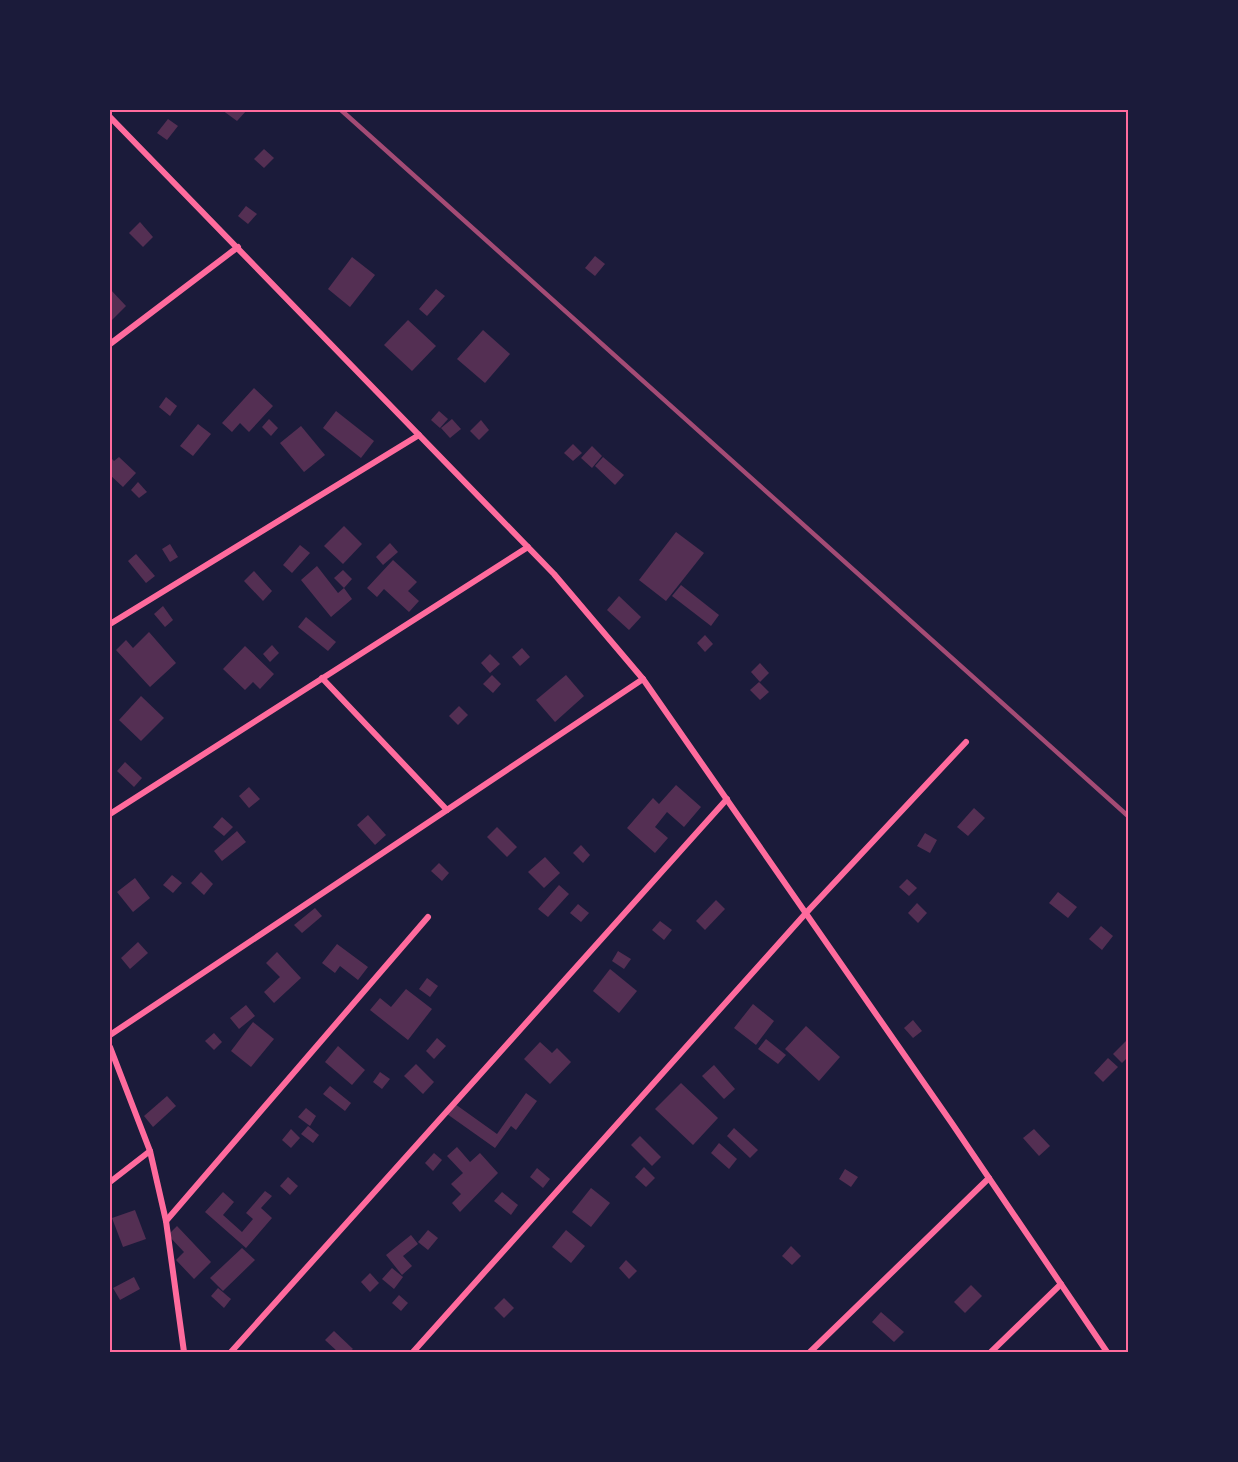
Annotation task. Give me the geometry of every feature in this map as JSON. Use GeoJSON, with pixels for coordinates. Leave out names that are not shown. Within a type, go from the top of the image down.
{"type":"FeatureCollection","features":[{"type":"Feature","properties":{"kind":"street"},"geometry":{"type":"LineString","coordinates":[[110,117],[528,547],[644,679],[1107,1353]]}},
{"type":"Feature","properties":{"kind":"street"},"geometry":{"type":"LineString","coordinates":[[110,344],[238,247]]}},
{"type":"Feature","properties":{"kind":"street"},"geometry":{"type":"LineString","coordinates":[[110,624],[419,435]]}},
{"type":"Feature","properties":{"kind":"street"},"geometry":{"type":"LineString","coordinates":[[110,814],[528,547]]}},
{"type":"Feature","properties":{"kind":"street"},"geometry":{"type":"LineString","coordinates":[[322,678],[447,810]]}},
{"type":"Feature","properties":{"kind":"street"},"geometry":{"type":"LineString","coordinates":[[110,1035],[644,679]]}},
{"type":"Feature","properties":{"kind":"street"},"geometry":{"type":"LineString","coordinates":[[413,1353],[806,913],[966,742]]}},
{"type":"Feature","properties":{"kind":"street"},"geometry":{"type":"LineString","coordinates":[[231,1353],[727,799]]}},
{"type":"Feature","properties":{"kind":"street"},"geometry":{"type":"LineString","coordinates":[[166,1221],[428,917]]}},
{"type":"Feature","properties":{"kind":"street"},"geometry":{"type":"LineString","coordinates":[[110,1047],[150,1151],[166,1221],[184,1353]]}},
{"type":"Feature","properties":{"kind":"street"},"geometry":{"type":"LineString","coordinates":[[110,1182],[150,1151]]}},
{"type":"Feature","properties":{"kind":"street"},"geometry":{"type":"LineString","coordinates":[[810,1353],[988,1178]]}},
{"type":"Feature","properties":{"kind":"street"},"geometry":{"type":"LineString","coordinates":[[991,1353],[1061,1284]]}},
{"type":"Feature","properties":{"kind":"building"},"geometry":{"type":"Polygon","coordinates":[[[222,110],[247,110],[237,121],[222,110]]]}},
{"type":"Feature","properties":{"kind":"building"},"geometry":{"type":"Polygon","coordinates":[[[168,119],[178,126],[167,140],[157,133],[168,119]]]}},
{"type":"Feature","properties":{"kind":"building"},"geometry":{"type":"Polygon","coordinates":[[[264,149],[274,158],[264,168],[254,159],[264,149]]]}},
{"type":"Feature","properties":{"kind":"building"},"geometry":{"type":"Polygon","coordinates":[[[246,206],[257,214],[248,224],[238,216],[246,206]]]}},
{"type":"Feature","properties":{"kind":"building"},"geometry":{"type":"Polygon","coordinates":[[[140,222],[153,237],[143,247],[129,233],[140,222]]]}},
{"type":"Feature","properties":{"kind":"building"},"geometry":{"type":"Polygon","coordinates":[[[595,256],[605,264],[595,276],[585,268],[595,256]]]}},
{"type":"Feature","properties":{"kind":"building"},"geometry":{"type":"Polygon","coordinates":[[[352,257],[375,275],[350,307],[328,289],[352,257]]]}},
{"type":"Feature","properties":{"kind":"building"},"geometry":{"type":"Polygon","coordinates":[[[110,289],[126,306],[110,322],[110,289]]]}},
{"type":"Feature","properties":{"kind":"building"},"geometry":{"type":"Polygon","coordinates":[[[436,289],[445,296],[427,316],[419,309],[436,289]]]}},
{"type":"Feature","properties":{"kind":"building"},"geometry":{"type":"Polygon","coordinates":[[[408,320],[436,346],[412,371],[384,345],[408,320]]]}},
{"type":"Feature","properties":{"kind":"building"},"geometry":{"type":"Polygon","coordinates":[[[483,330],[510,354],[485,383],[457,359],[483,330]]]}},
{"type":"Feature","properties":{"kind":"building"},"geometry":{"type":"Polygon","coordinates":[[[254,388],[273,406],[249,432],[240,423],[232,432],[222,423],[254,388]]]}},
{"type":"Feature","properties":{"kind":"building"},"geometry":{"type":"Polygon","coordinates":[[[166,397],[177,406],[170,416],[159,407],[166,397]]]}},
{"type":"Feature","properties":{"kind":"building"},"geometry":{"type":"Polygon","coordinates":[[[336,411],[374,441],[361,458],[323,428],[336,411]]]}},
{"type":"Feature","properties":{"kind":"building"},"geometry":{"type":"Polygon","coordinates":[[[439,411],[448,419],[440,428],[431,420],[439,411]]]}},
{"type":"Feature","properties":{"kind":"building"},"geometry":{"type":"Polygon","coordinates":[[[269,419],[278,428],[271,436],[262,427],[269,419]]]}},
{"type":"Feature","properties":{"kind":"building"},"geometry":{"type":"Polygon","coordinates":[[[452,419],[461,429],[450,438],[441,428],[452,419]]]}},
{"type":"Feature","properties":{"kind":"building"},"geometry":{"type":"Polygon","coordinates":[[[481,420],[489,430],[479,440],[470,431],[481,420]]]}},
{"type":"Feature","properties":{"kind":"building"},"geometry":{"type":"Polygon","coordinates":[[[198,424],[211,434],[193,456],[180,446],[198,424]]]}},
{"type":"Feature","properties":{"kind":"building"},"geometry":{"type":"Polygon","coordinates":[[[301,426],[325,455],[304,472],[280,443],[301,426]]]}},
{"type":"Feature","properties":{"kind":"building"},"geometry":{"type":"Polygon","coordinates":[[[573,444],[582,453],[573,461],[564,453],[573,444]]]}},
{"type":"Feature","properties":{"kind":"building"},"geometry":{"type":"Polygon","coordinates":[[[592,446],[602,456],[592,468],[581,458],[592,446]]]}},
{"type":"Feature","properties":{"kind":"building"},"geometry":{"type":"Polygon","coordinates":[[[110,457],[114,461],[119,457],[136,473],[123,487],[110,475],[110,457]]]}},
{"type":"Feature","properties":{"kind":"building"},"geometry":{"type":"Polygon","coordinates":[[[603,457],[624,475],[615,485],[595,466],[603,457]]]}},
{"type":"Feature","properties":{"kind":"building"},"geometry":{"type":"Polygon","coordinates":[[[138,482],[147,492],[139,498],[131,490],[138,482]]]}},
{"type":"Feature","properties":{"kind":"building"},"geometry":{"type":"Polygon","coordinates":[[[344,526],[362,544],[343,564],[324,546],[344,526]]]}},
{"type":"Feature","properties":{"kind":"building"},"geometry":{"type":"Polygon","coordinates":[[[676,532],[704,553],[666,601],[639,580],[676,532]]]}},
{"type":"Feature","properties":{"kind":"building"},"geometry":{"type":"Polygon","coordinates":[[[390,543],[398,552],[383,565],[376,557],[390,543]]]}},
{"type":"Feature","properties":{"kind":"building"},"geometry":{"type":"Polygon","coordinates":[[[170,544],[178,557],[170,562],[162,549],[170,544]]]}},
{"type":"Feature","properties":{"kind":"building"},"geometry":{"type":"Polygon","coordinates":[[[300,545],[310,553],[292,573],[283,565],[300,545]]]}},
{"type":"Feature","properties":{"kind":"building"},"geometry":{"type":"Polygon","coordinates":[[[136,554],[155,576],[146,583],[128,561],[136,554]]]}},
{"type":"Feature","properties":{"kind":"building"},"geometry":{"type":"Polygon","coordinates":[[[393,560],[417,582],[408,591],[419,601],[409,612],[384,589],[377,597],[367,588],[393,560]]]}},
{"type":"Feature","properties":{"kind":"building"},"geometry":{"type":"Polygon","coordinates":[[[317,566],[338,593],[344,588],[352,599],[331,617],[301,580],[317,566]]]}},
{"type":"Feature","properties":{"kind":"building"},"geometry":{"type":"Polygon","coordinates":[[[343,570],[352,579],[344,588],[334,578],[343,570]]]}},
{"type":"Feature","properties":{"kind":"building"},"geometry":{"type":"Polygon","coordinates":[[[254,571],[272,591],[263,601],[244,581],[254,571]]]}},
{"type":"Feature","properties":{"kind":"building"},"geometry":{"type":"Polygon","coordinates":[[[681,585],[719,615],[711,626],[672,596],[681,585]]]}},
{"type":"Feature","properties":{"kind":"building"},"geometry":{"type":"Polygon","coordinates":[[[619,596],[641,617],[629,630],[607,610],[619,596]]]}},
{"type":"Feature","properties":{"kind":"building"},"geometry":{"type":"Polygon","coordinates":[[[163,606],[173,620],[165,627],[154,614],[163,606]]]}},
{"type":"Feature","properties":{"kind":"building"},"geometry":{"type":"Polygon","coordinates":[[[306,617],[336,642],[328,651],[298,627],[306,617]]]}},
{"type":"Feature","properties":{"kind":"building"},"geometry":{"type":"Polygon","coordinates":[[[149,632],[176,663],[150,687],[116,650],[126,640],[133,648],[149,632]]]}},
{"type":"Feature","properties":{"kind":"building"},"geometry":{"type":"Polygon","coordinates":[[[705,635],[713,644],[705,652],[697,643],[705,635]]]}},
{"type":"Feature","properties":{"kind":"building"},"geometry":{"type":"Polygon","coordinates":[[[272,645],[279,653],[270,662],[263,654],[272,645]]]}},
{"type":"Feature","properties":{"kind":"building"},"geometry":{"type":"Polygon","coordinates":[[[245,646],[274,674],[260,689],[253,682],[245,690],[223,669],[245,646]]]}},
{"type":"Feature","properties":{"kind":"building"},"geometry":{"type":"Polygon","coordinates":[[[522,648],[530,657],[520,666],[512,657],[522,648]]]}},
{"type":"Feature","properties":{"kind":"building"},"geometry":{"type":"Polygon","coordinates":[[[490,654],[500,664],[490,673],[481,663],[490,654]]]}},
{"type":"Feature","properties":{"kind":"building"},"geometry":{"type":"Polygon","coordinates":[[[760,663],[769,673],[760,682],[751,672],[760,663]]]}},
{"type":"Feature","properties":{"kind":"building"},"geometry":{"type":"Polygon","coordinates":[[[492,675],[501,684],[493,693],[483,684],[492,675]]]}},
{"type":"Feature","properties":{"kind":"building"},"geometry":{"type":"Polygon","coordinates":[[[566,675],[584,696],[555,722],[536,700],[566,675]]]}},
{"type":"Feature","properties":{"kind":"building"},"geometry":{"type":"Polygon","coordinates":[[[759,682],[769,692],[760,700],[750,690],[759,682]]]}},
{"type":"Feature","properties":{"kind":"building"},"geometry":{"type":"Polygon","coordinates":[[[141,696],[164,718],[141,741],[119,720],[141,696]]]}},
{"type":"Feature","properties":{"kind":"building"},"geometry":{"type":"Polygon","coordinates":[[[459,706],[468,715],[458,725],[449,716],[459,706]]]}},
{"type":"Feature","properties":{"kind":"building"},"geometry":{"type":"Polygon","coordinates":[[[125,762],[142,778],[134,787],[117,771],[125,762]]]}},
{"type":"Feature","properties":{"kind":"building"},"geometry":{"type":"Polygon","coordinates":[[[676,785],[701,807],[684,827],[667,812],[655,827],[668,838],[655,853],[627,828],[653,798],[659,804],[676,785]]]}},
{"type":"Feature","properties":{"kind":"building"},"geometry":{"type":"Polygon","coordinates":[[[249,787],[260,799],[249,808],[239,796],[249,787]]]}},
{"type":"Feature","properties":{"kind":"building"},"geometry":{"type":"Polygon","coordinates":[[[974,808],[985,818],[968,836],[957,827],[974,808]]]}},
{"type":"Feature","properties":{"kind":"building"},"geometry":{"type":"Polygon","coordinates":[[[368,815],[386,835],[375,845],[357,825],[368,815]]]}},
{"type":"Feature","properties":{"kind":"building"},"geometry":{"type":"Polygon","coordinates":[[[222,817],[233,827],[224,836],[213,827],[222,817]]]}},
{"type":"Feature","properties":{"kind":"building"},"geometry":{"type":"Polygon","coordinates":[[[497,827],[517,847],[507,857],[487,837],[497,827]]]}},
{"type":"Feature","properties":{"kind":"building"},"geometry":{"type":"Polygon","coordinates":[[[237,831],[246,842],[222,861],[214,851],[237,831]]]}},
{"type":"Feature","properties":{"kind":"building"},"geometry":{"type":"Polygon","coordinates":[[[925,833],[937,840],[930,853],[917,846],[925,833]]]}},
{"type":"Feature","properties":{"kind":"building"},"geometry":{"type":"Polygon","coordinates":[[[581,845],[590,855],[583,863],[573,853],[581,845]]]}},
{"type":"Feature","properties":{"kind":"building"},"geometry":{"type":"Polygon","coordinates":[[[545,857],[560,873],[544,888],[528,872],[545,857]]]}},
{"type":"Feature","properties":{"kind":"building"},"geometry":{"type":"Polygon","coordinates":[[[439,863],[449,873],[442,881],[431,871],[439,863]]]}},
{"type":"Feature","properties":{"kind":"building"},"geometry":{"type":"Polygon","coordinates":[[[201,872],[213,884],[204,895],[191,883],[201,872]]]}},
{"type":"Feature","properties":{"kind":"building"},"geometry":{"type":"Polygon","coordinates":[[[172,875],[182,883],[173,893],[163,885],[172,875]]]}},
{"type":"Feature","properties":{"kind":"building"},"geometry":{"type":"Polygon","coordinates":[[[135,878],[150,898],[133,912],[117,892],[135,878]]]}},
{"type":"Feature","properties":{"kind":"building"},"geometry":{"type":"Polygon","coordinates":[[[907,879],[917,888],[909,896],[899,887],[907,879]]]}},
{"type":"Feature","properties":{"kind":"building"},"geometry":{"type":"Polygon","coordinates":[[[559,885],[569,894],[548,917],[538,909],[559,885]]]}},
{"type":"Feature","properties":{"kind":"building"},"geometry":{"type":"Polygon","coordinates":[[[1058,892],[1077,907],[1068,918],[1049,903],[1058,892]]]}},
{"type":"Feature","properties":{"kind":"building"},"geometry":{"type":"Polygon","coordinates":[[[716,900],[725,909],[705,930],[696,921],[716,900]]]}},
{"type":"Feature","properties":{"kind":"building"},"geometry":{"type":"Polygon","coordinates":[[[917,903],[927,913],[918,923],[908,913],[917,903]]]}},
{"type":"Feature","properties":{"kind":"building"},"geometry":{"type":"Polygon","coordinates":[[[578,904],[589,913],[581,922],[570,913],[578,904]]]}},
{"type":"Feature","properties":{"kind":"building"},"geometry":{"type":"Polygon","coordinates":[[[315,908],[322,916],[302,933],[294,925],[315,908]]]}},
{"type":"Feature","properties":{"kind":"building"},"geometry":{"type":"Polygon","coordinates":[[[660,921],[672,930],[664,940],[652,930],[660,921]]]}},
{"type":"Feature","properties":{"kind":"building"},"geometry":{"type":"Polygon","coordinates":[[[1101,926],[1113,936],[1102,950],[1089,939],[1101,926]]]}},
{"type":"Feature","properties":{"kind":"building"},"geometry":{"type":"Polygon","coordinates":[[[138,942],[148,953],[130,969],[121,958],[138,942]]]}},
{"type":"Feature","properties":{"kind":"building"},"geometry":{"type":"Polygon","coordinates":[[[337,944],[368,967],[358,980],[340,966],[335,973],[322,963],[337,944]]]}},
{"type":"Feature","properties":{"kind":"building"},"geometry":{"type":"Polygon","coordinates":[[[618,951],[631,959],[624,969],[612,961],[618,951]]]}},
{"type":"Feature","properties":{"kind":"building"},"geometry":{"type":"Polygon","coordinates":[[[277,952],[301,978],[274,1003],[264,992],[280,977],[266,963],[277,952]]]}},
{"type":"Feature","properties":{"kind":"building"},"geometry":{"type":"Polygon","coordinates":[[[610,969],[637,991],[619,1013],[593,991],[610,969]]]}},
{"type":"Feature","properties":{"kind":"building"},"geometry":{"type":"Polygon","coordinates":[[[427,978],[438,986],[430,997],[419,989],[427,978]]]}},
{"type":"Feature","properties":{"kind":"building"},"geometry":{"type":"Polygon","coordinates":[[[406,989],[432,1009],[408,1040],[370,1010],[380,998],[391,1007],[406,989]]]}},
{"type":"Feature","properties":{"kind":"building"},"geometry":{"type":"Polygon","coordinates":[[[753,1004],[774,1021],[756,1045],[734,1028],[753,1004]]]}},
{"type":"Feature","properties":{"kind":"building"},"geometry":{"type":"Polygon","coordinates":[[[246,1005],[255,1016],[239,1029],[230,1018],[246,1005]]]}},
{"type":"Feature","properties":{"kind":"building"},"geometry":{"type":"Polygon","coordinates":[[[913,1020],[922,1031],[913,1038],[904,1028],[913,1020]]]}},
{"type":"Feature","properties":{"kind":"building"},"geometry":{"type":"Polygon","coordinates":[[[253,1022],[274,1039],[251,1067],[231,1051],[253,1022]]]}},
{"type":"Feature","properties":{"kind":"building"},"geometry":{"type":"Polygon","coordinates":[[[806,1026],[840,1057],[819,1081],[785,1049],[806,1026]]]}},
{"type":"Feature","properties":{"kind":"building"},"geometry":{"type":"Polygon","coordinates":[[[214,1033],[222,1042],[214,1050],[205,1041],[214,1033]]]}},
{"type":"Feature","properties":{"kind":"building"},"geometry":{"type":"Polygon","coordinates":[[[437,1038],[446,1046],[434,1059],[426,1051],[437,1038]]]}},
{"type":"Feature","properties":{"kind":"building"},"geometry":{"type":"Polygon","coordinates":[[[766,1039],[786,1055],[778,1064],[758,1049],[766,1039]]]}},
{"type":"Feature","properties":{"kind":"building"},"geometry":{"type":"Polygon","coordinates":[[[1128,1039],[1128,1057],[1122,1063],[1113,1054],[1128,1039]]]}},
{"type":"Feature","properties":{"kind":"building"},"geometry":{"type":"Polygon","coordinates":[[[540,1042],[552,1053],[557,1048],[571,1062],[550,1084],[524,1059],[540,1042]]]}},
{"type":"Feature","properties":{"kind":"building"},"geometry":{"type":"Polygon","coordinates":[[[338,1046],[365,1070],[352,1085],[325,1062],[338,1046]]]}},
{"type":"Feature","properties":{"kind":"building"},"geometry":{"type":"Polygon","coordinates":[[[1108,1058],[1118,1067],[1103,1082],[1094,1073],[1108,1058]]]}},
{"type":"Feature","properties":{"kind":"building"},"geometry":{"type":"Polygon","coordinates":[[[416,1064],[434,1082],[423,1094],[404,1076],[416,1064]]]}},
{"type":"Feature","properties":{"kind":"building"},"geometry":{"type":"Polygon","coordinates":[[[714,1065],[735,1089],[724,1099],[702,1076],[714,1065]]]}},
{"type":"Feature","properties":{"kind":"building"},"geometry":{"type":"Polygon","coordinates":[[[380,1072],[390,1079],[382,1089],[373,1082],[380,1072]]]}},
{"type":"Feature","properties":{"kind":"building"},"geometry":{"type":"Polygon","coordinates":[[[681,1083],[718,1118],[693,1145],[655,1109],[681,1083]]]}},
{"type":"Feature","properties":{"kind":"building"},"geometry":{"type":"Polygon","coordinates":[[[330,1086],[351,1103],[345,1111],[323,1094],[330,1086]]]}},
{"type":"Feature","properties":{"kind":"building"},"geometry":{"type":"Polygon","coordinates":[[[526,1093],[537,1101],[516,1130],[511,1126],[495,1148],[447,1114],[455,1104],[497,1134],[526,1093]]]}},
{"type":"Feature","properties":{"kind":"building"},"geometry":{"type":"Polygon","coordinates":[[[167,1096],[176,1106],[153,1127],[144,1116],[167,1096]]]}},
{"type":"Feature","properties":{"kind":"building"},"geometry":{"type":"Polygon","coordinates":[[[306,1108],[316,1116],[310,1126],[298,1117],[306,1108]]]}},
{"type":"Feature","properties":{"kind":"building"},"geometry":{"type":"Polygon","coordinates":[[[308,1126],[319,1135],[313,1143],[301,1134],[308,1126]]]}},
{"type":"Feature","properties":{"kind":"building"},"geometry":{"type":"Polygon","coordinates":[[[734,1128],[758,1150],[750,1158],[727,1136],[734,1128]]]}},
{"type":"Feature","properties":{"kind":"building"},"geometry":{"type":"Polygon","coordinates":[[[291,1129],[300,1138],[291,1148],[282,1140],[291,1129]]]}},
{"type":"Feature","properties":{"kind":"building"},"geometry":{"type":"Polygon","coordinates":[[[1034,1129],[1050,1146],[1039,1156],[1023,1138],[1034,1129]]]}},
{"type":"Feature","properties":{"kind":"building"},"geometry":{"type":"Polygon","coordinates":[[[640,1136],[661,1157],[652,1166],[631,1145],[640,1136]]]}},
{"type":"Feature","properties":{"kind":"building"},"geometry":{"type":"Polygon","coordinates":[[[719,1143],[737,1159],[729,1169],[711,1153],[719,1143]]]}},
{"type":"Feature","properties":{"kind":"building"},"geometry":{"type":"Polygon","coordinates":[[[457,1147],[470,1162],[480,1153],[498,1173],[460,1212],[452,1203],[461,1194],[451,1184],[463,1173],[447,1156],[457,1147]]]}},
{"type":"Feature","properties":{"kind":"building"},"geometry":{"type":"Polygon","coordinates":[[[434,1153],[442,1160],[433,1171],[425,1163],[434,1153]]]}},
{"type":"Feature","properties":{"kind":"building"},"geometry":{"type":"Polygon","coordinates":[[[644,1167],[655,1178],[646,1187],[635,1177],[644,1167]]]}},
{"type":"Feature","properties":{"kind":"building"},"geometry":{"type":"Polygon","coordinates":[[[537,1168],[550,1179],[543,1188],[530,1177],[537,1168]]]}},
{"type":"Feature","properties":{"kind":"building"},"geometry":{"type":"Polygon","coordinates":[[[845,1169],[858,1177],[851,1187],[839,1179],[845,1169]]]}},
{"type":"Feature","properties":{"kind":"building"},"geometry":{"type":"Polygon","coordinates":[[[288,1177],[298,1186],[290,1195],[280,1186],[288,1177]]]}},
{"type":"Feature","properties":{"kind":"building"},"geometry":{"type":"Polygon","coordinates":[[[591,1188],[610,1203],[591,1227],[572,1212],[591,1188]]]}},
{"type":"Feature","properties":{"kind":"building"},"geometry":{"type":"Polygon","coordinates":[[[265,1191],[272,1196],[261,1208],[272,1218],[246,1248],[205,1212],[223,1192],[234,1202],[223,1215],[242,1232],[253,1219],[246,1213],[265,1191]]]}},
{"type":"Feature","properties":{"kind":"building"},"geometry":{"type":"Polygon","coordinates":[[[502,1192],[518,1205],[511,1215],[494,1201],[502,1192]]]}},
{"type":"Feature","properties":{"kind":"building"},"geometry":{"type":"Polygon","coordinates":[[[135,1210],[146,1239],[123,1247],[112,1218],[135,1210]]]}},
{"type":"Feature","properties":{"kind":"building"},"geometry":{"type":"Polygon","coordinates":[[[177,1226],[211,1262],[194,1279],[176,1260],[184,1252],[168,1235],[177,1226]]]}},
{"type":"Feature","properties":{"kind":"building"},"geometry":{"type":"Polygon","coordinates":[[[428,1230],[438,1238],[428,1250],[418,1242],[428,1230]]]}},
{"type":"Feature","properties":{"kind":"building"},"geometry":{"type":"Polygon","coordinates":[[[566,1230],[585,1246],[571,1263],[552,1247],[566,1230]]]}},
{"type":"Feature","properties":{"kind":"building"},"geometry":{"type":"Polygon","coordinates":[[[411,1235],[418,1244],[403,1256],[412,1266],[402,1275],[386,1255],[411,1235]]]}},
{"type":"Feature","properties":{"kind":"building"},"geometry":{"type":"Polygon","coordinates":[[[791,1246],[801,1256],[792,1265],[782,1256],[791,1246]]]}},
{"type":"Feature","properties":{"kind":"building"},"geometry":{"type":"Polygon","coordinates":[[[242,1248],[255,1260],[223,1291],[210,1278],[242,1248]]]}},
{"type":"Feature","properties":{"kind":"building"},"geometry":{"type":"Polygon","coordinates":[[[626,1260],[637,1271],[629,1279],[619,1268],[626,1260]]]}},
{"type":"Feature","properties":{"kind":"building"},"geometry":{"type":"Polygon","coordinates":[[[392,1268],[403,1277],[394,1289],[382,1279],[392,1268]]]}},
{"type":"Feature","properties":{"kind":"building"},"geometry":{"type":"Polygon","coordinates":[[[370,1273],[379,1283],[370,1292],[361,1282],[370,1273]]]}},
{"type":"Feature","properties":{"kind":"building"},"geometry":{"type":"Polygon","coordinates":[[[134,1277],[140,1289],[120,1300],[113,1288],[134,1277]]]}},
{"type":"Feature","properties":{"kind":"building"},"geometry":{"type":"Polygon","coordinates":[[[971,1285],[982,1296],[965,1313],[954,1302],[971,1285]]]}},
{"type":"Feature","properties":{"kind":"building"},"geometry":{"type":"Polygon","coordinates":[[[218,1288],[231,1299],[224,1308],[211,1296],[218,1288]]]}},
{"type":"Feature","properties":{"kind":"building"},"geometry":{"type":"Polygon","coordinates":[[[399,1295],[408,1303],[401,1311],[392,1303],[399,1295]]]}},
{"type":"Feature","properties":{"kind":"building"},"geometry":{"type":"Polygon","coordinates":[[[504,1298],[514,1308],[504,1318],[494,1308],[504,1298]]]}},
{"type":"Feature","properties":{"kind":"building"},"geometry":{"type":"Polygon","coordinates":[[[881,1312],[904,1332],[894,1342],[872,1322],[881,1312]]]}},
{"type":"Feature","properties":{"kind":"building"},"geometry":{"type":"Polygon","coordinates":[[[334,1331],[353,1349],[349,1352],[338,1352],[325,1340],[334,1331]]]}},
{"type":"Feature","properties":{"kind":"railway"},"geometry":{"type":"LineString","coordinates":[[341,110],[1128,816]]}}]}
